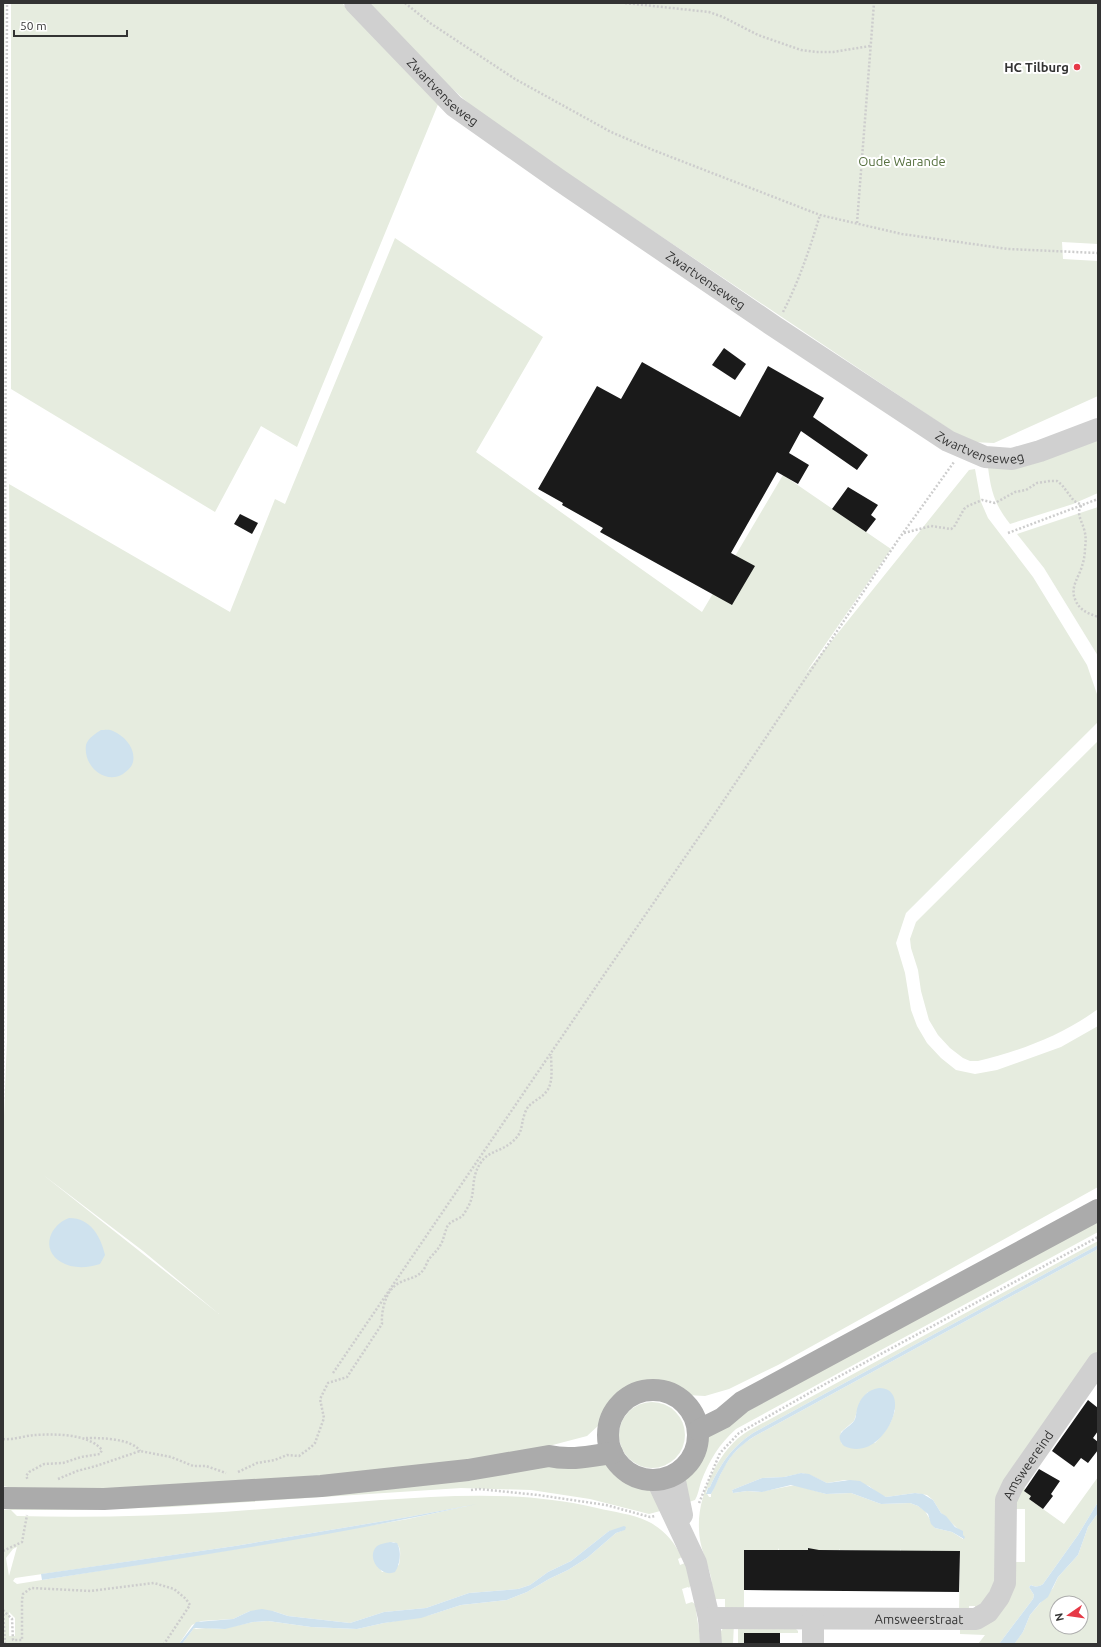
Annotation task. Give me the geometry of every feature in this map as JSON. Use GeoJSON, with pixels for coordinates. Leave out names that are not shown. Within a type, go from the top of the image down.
{"type":"FeatureCollection","features":[{"type":"Feature","properties":{"kind":"main road"},"geometry":{"type":"LineString","coordinates":[[695,1422],[719,1405],[742,1402],[1098,1210]]}},
{"type":"Feature","properties":{"kind":"main road"},"geometry":{"type":"LineString","coordinates":[[649,1389],[666,1391],[680,1398],[695,1422],[698,1444],[692,1458],[683,1469],[665,1478],[643,1479],[630,1474],[619,1465],[609,1444],[611,1417],[620,1403],[634,1393],[649,1389]]}},
{"type":"Feature","properties":{"kind":"main road"},"geometry":{"type":"LineString","coordinates":[[16,1505],[321,1486],[468,1470],[549,1456],[557,1451],[609,1444]]}},
{"type":"Feature","properties":{"kind":"street","name":"Zwartvenseweg"},"geometry":{"type":"LineString","coordinates":[[355,3],[454,106],[559,180],[775,327],[948,441],[985,457],[1012,459],[1040,451],[1098,429]]}},
{"type":"Feature","properties":{"kind":"street","name":"Amsweereind"},"geometry":{"type":"LineString","coordinates":[[1005,1583],[1006,1500],[1013,1484],[1098,1363]]}},
{"type":"Feature","properties":{"kind":"street"},"geometry":{"type":"LineString","coordinates":[[665,1478],[683,1533],[696,1563],[709,1618],[711,1644]]}},
{"type":"Feature","properties":{"kind":"street","name":"Amsweerstraat"},"geometry":{"type":"LineString","coordinates":[[709,1618],[814,1620],[976,1620],[988,1612],[999,1597],[1005,1583]]}},
{"type":"Feature","properties":{"kind":"street"},"geometry":{"type":"LineString","coordinates":[[813,1644],[814,1620]]}},
{"type":"Feature","properties":{"kind":"path"},"geometry":{"type":"LineString","coordinates":[[3,1099],[8,3]]}},
{"type":"Feature","properties":{"kind":"path"},"geometry":{"type":"LineString","coordinates":[[405,3],[430,23],[515,79],[611,132],[653,150],[820,215],[902,234],[1008,249],[1098,253]]}},
{"type":"Feature","properties":{"kind":"path"},"geometry":{"type":"LineString","coordinates":[[625,3],[709,12],[723,17],[758,35],[801,50],[833,52],[870,46]]}},
{"type":"Feature","properties":{"kind":"path"},"geometry":{"type":"LineString","coordinates":[[857,223],[874,3]]}},
{"type":"Feature","properties":{"kind":"path"},"geometry":{"type":"LineString","coordinates":[[775,327],[792,295],[808,254],[820,215]]}},
{"type":"Feature","properties":{"kind":"path"},"geometry":{"type":"LineString","coordinates":[[334,1373],[904,533],[964,449]]}},
{"type":"Feature","properties":{"kind":"path"},"geometry":{"type":"LineString","coordinates":[[904,533],[931,526],[951,529],[954,527],[964,509],[973,503],[986,499],[995,503],[1015,492],[1026,490],[1037,483],[1044,481],[1056,481],[1066,488],[1074,501],[1081,506]]}},
{"type":"Feature","properties":{"kind":"path"},"geometry":{"type":"LineString","coordinates":[[1008,533],[1098,499]]}},
{"type":"Feature","properties":{"kind":"path"},"geometry":{"type":"LineString","coordinates":[[1081,506],[1079,516],[1086,537],[1082,568],[1075,583],[1074,594],[1080,609],[1098,617]]}},
{"type":"Feature","properties":{"kind":"path"},"geometry":{"type":"LineString","coordinates":[[237,1473],[257,1462],[275,1460],[287,1455],[299,1456],[306,1452],[316,1442],[324,1418],[320,1399],[322,1392],[328,1383],[346,1377],[382,1324],[384,1305],[391,1291],[400,1282],[420,1275],[428,1260],[437,1252],[447,1227],[462,1216],[469,1206],[472,1196],[475,1172],[483,1159],[489,1154],[503,1150],[519,1136],[522,1130],[525,1112],[533,1102],[546,1093],[552,1082],[551,1053]]}},
{"type":"Feature","properties":{"kind":"path"},"geometry":{"type":"LineString","coordinates":[[465,1490],[479,1489],[538,1495],[606,1505],[650,1517],[699,1503],[720,1453],[739,1433],[827,1383],[1098,1237]]}},
{"type":"Feature","properties":{"kind":"path"},"geometry":{"type":"LineString","coordinates":[[3,1439],[34,1435],[112,1439],[137,1446],[140,1450]]}},
{"type":"Feature","properties":{"kind":"path"},"geometry":{"type":"LineString","coordinates":[[34,1482],[28,1481],[26,1476],[29,1472],[44,1464],[62,1463],[81,1457],[100,1454],[102,1450],[98,1446],[84,1438]]}},
{"type":"Feature","properties":{"kind":"path"},"geometry":{"type":"LineString","coordinates":[[54,1481],[77,1471],[96,1466],[140,1450],[171,1457],[193,1466],[206,1466],[230,1474]]}},
{"type":"Feature","properties":{"kind":"path"},"geometry":{"type":"LineString","coordinates":[[3,1551],[22,1542],[16,1505]]}},
{"type":"Feature","properties":{"kind":"path"},"geometry":{"type":"LineString","coordinates":[[3,1609],[12,1619],[13,1640],[22,1640],[23,1594],[31,1588],[90,1591],[154,1583],[174,1589],[186,1599],[190,1605],[164,1644]]}},
{"type":"Feature","properties":{"kind":"path"},"geometry":{"type":"LineString","coordinates":[[3,1609],[5,1644]]}},
{"type":"Feature","properties":{"kind":"green space"},"geometry":{"type":"Polygon","coordinates":[[[3,3],[5,3],[3,210],[3,3]]]}},
{"type":"Feature","properties":{"kind":"green space"},"geometry":{"type":"Polygon","coordinates":[[[11,3],[342,3],[439,102],[297,447],[261,426],[215,512],[11,389],[11,3]]]}},
{"type":"Feature","properties":{"kind":"green space","name":"Oude Warande"},"geometry":{"type":"Polygon","coordinates":[[[365,3],[1098,3],[1098,244],[1062,242],[1063,259],[1098,261],[1098,396],[994,443],[971,442],[958,435],[556,166],[554,163],[535,153],[488,121],[446,83],[365,3]]]}},
{"type":"Feature","properties":{"kind":"green space"},"geometry":{"type":"Polygon","coordinates":[[[395,238],[543,337],[476,452],[702,612],[783,475],[891,549],[805,674],[969,470],[975,469],[981,502],[988,518],[1033,577],[1087,665],[1098,697],[1098,722],[906,913],[896,943],[905,973],[911,1010],[917,1026],[927,1043],[941,1058],[956,1070],[975,1074],[997,1070],[1061,1047],[1098,1026],[1098,1187],[778,1365],[729,1389],[705,1396],[686,1395],[670,1382],[646,1382],[626,1389],[612,1402],[599,1425],[587,1436],[522,1453],[416,1468],[207,1485],[28,1491],[3,1486],[4,1116],[7,1039],[10,588],[9,484],[230,612],[275,499],[285,504],[395,238]],[[42,1174],[219,1314],[143,1251],[42,1174]]]}},
{"type":"Feature","properties":{"kind":"green space"},"geometry":{"type":"Polygon","coordinates":[[[1098,423],[1098,493],[1073,504],[1010,524],[994,498],[988,467],[1098,423]]]}},
{"type":"Feature","properties":{"kind":"green space"},"geometry":{"type":"Polygon","coordinates":[[[1098,507],[1098,656],[1044,568],[1017,534],[1098,507]]]}},
{"type":"Feature","properties":{"kind":"green space"},"geometry":{"type":"Polygon","coordinates":[[[1098,741],[1098,1009],[1070,1027],[1041,1041],[994,1057],[978,1061],[970,1061],[963,1058],[950,1048],[938,1035],[929,1020],[921,991],[918,970],[911,948],[910,939],[916,922],[1098,741]]]}},
{"type":"Feature","properties":{"kind":"green space"},"geometry":{"type":"Polygon","coordinates":[[[1098,1220],[1098,1232],[736,1429],[724,1441],[711,1460],[695,1500],[686,1503],[684,1480],[704,1442],[713,1430],[1098,1220]]]}},
{"type":"Feature","properties":{"kind":"green space"},"geometry":{"type":"Polygon","coordinates":[[[1098,1241],[1098,1245],[753,1433],[739,1444],[728,1456],[718,1470],[706,1492],[709,1497],[711,1497],[724,1467],[732,1455],[743,1444],[755,1436],[1098,1249],[1098,1354],[1006,1482],[1000,1576],[975,1614],[975,1606],[969,1606],[969,1614],[959,1614],[960,1552],[931,1550],[901,1551],[901,1549],[900,1551],[840,1549],[779,1550],[778,1548],[778,1550],[744,1550],[744,1609],[725,1608],[725,1599],[714,1599],[711,1577],[700,1541],[699,1516],[706,1488],[719,1461],[737,1439],[748,1431],[1098,1241]],[[868,1392],[860,1402],[854,1421],[841,1432],[840,1438],[842,1444],[875,1443],[890,1424],[895,1410],[868,1392]],[[802,1473],[784,1477],[762,1478],[732,1490],[733,1493],[747,1491],[759,1492],[795,1485],[826,1494],[851,1493],[881,1504],[910,1503],[925,1511],[935,1528],[952,1532],[963,1539],[963,1535],[941,1513],[933,1500],[927,1495],[915,1493],[886,1497],[879,1494],[869,1486],[845,1480],[827,1483],[802,1473]]]}},
{"type":"Feature","properties":{"kind":"green space"},"geometry":{"type":"Polygon","coordinates":[[[652,1402],[665,1404],[680,1417],[683,1422],[685,1435],[683,1448],[670,1463],[665,1466],[652,1468],[639,1466],[624,1453],[621,1448],[619,1435],[621,1422],[634,1407],[639,1404],[652,1402]]]}},
{"type":"Feature","properties":{"kind":"green space"},"geometry":{"type":"Polygon","coordinates":[[[591,1462],[603,1463],[622,1477],[652,1491],[664,1510],[649,1514],[590,1499],[531,1490],[461,1488],[170,1507],[81,1510],[11,1510],[17,1516],[146,1516],[223,1512],[381,1500],[490,1496],[543,1499],[623,1513],[653,1524],[668,1536],[676,1546],[682,1557],[678,1559],[680,1565],[685,1563],[692,1583],[689,1588],[682,1589],[686,1604],[692,1602],[695,1604],[701,1644],[182,1644],[194,1628],[221,1629],[253,1622],[268,1621],[311,1627],[357,1629],[430,1615],[461,1605],[507,1600],[527,1592],[568,1570],[587,1558],[616,1533],[624,1530],[609,1531],[571,1561],[548,1572],[530,1585],[518,1589],[469,1593],[426,1608],[384,1612],[350,1623],[288,1616],[273,1611],[250,1611],[233,1619],[201,1621],[192,1625],[179,1644],[3,1644],[3,1510],[11,1509],[11,1507],[591,1462]],[[472,1505],[235,1546],[15,1578],[13,1581],[17,1584],[236,1549],[408,1519],[472,1505]],[[393,1542],[373,1554],[375,1561],[382,1572],[399,1565],[400,1548],[396,1543],[393,1542]],[[17,1547],[13,1549],[6,1558],[9,1576],[17,1547]],[[9,1612],[9,1636],[15,1636],[15,1618],[9,1612]]]}},
{"type":"Feature","properties":{"kind":"green space"},"geometry":{"type":"Polygon","coordinates":[[[1098,1477],[1098,1502],[1078,1535],[1043,1584],[1040,1586],[1031,1585],[1029,1587],[1034,1595],[1033,1599],[999,1644],[978,1644],[985,1635],[960,1634],[960,1626],[977,1627],[1013,1562],[1025,1562],[1025,1509],[1013,1509],[1022,1486],[1032,1494],[1029,1499],[1064,1524],[1098,1477]]]}},
{"type":"Feature","properties":{"kind":"green space"},"geometry":{"type":"Polygon","coordinates":[[[1098,1513],[1098,1644],[1014,1644],[1023,1632],[1030,1615],[1053,1588],[1058,1577],[1078,1555],[1088,1527],[1098,1513]]]}},
{"type":"Feature","properties":{"kind":"green space"},"geometry":{"type":"Polygon","coordinates":[[[734,1624],[733,1644],[719,1644],[720,1632],[726,1627],[734,1624]]]}},
{"type":"Feature","properties":{"kind":"green space"},"geometry":{"type":"Polygon","coordinates":[[[738,1627],[796,1629],[798,1633],[744,1633],[744,1644],[738,1644],[738,1627]]]}},
{"type":"Feature","properties":{"kind":"water"},"geometry":{"type":"Polygon","coordinates":[[[101,730],[110,730],[122,736],[129,744],[133,752],[132,764],[129,769],[116,777],[109,777],[97,772],[88,760],[86,745],[88,740],[101,730]]]}},
{"type":"Feature","properties":{"kind":"water"},"geometry":{"type":"Polygon","coordinates":[[[69,1218],[83,1221],[98,1235],[105,1255],[100,1264],[75,1267],[61,1262],[55,1257],[49,1244],[50,1238],[57,1226],[62,1221],[69,1218]]]}},
{"type":"Feature","properties":{"kind":"water"},"geometry":{"type":"Polygon","coordinates":[[[1098,1245],[1098,1249],[755,1436],[733,1454],[722,1471],[711,1494],[706,1494],[718,1470],[728,1456],[739,1444],[753,1433],[1098,1245]]]}},
{"type":"Feature","properties":{"kind":"water"},"geometry":{"type":"Polygon","coordinates":[[[879,1388],[890,1391],[895,1400],[894,1411],[890,1424],[882,1436],[871,1445],[858,1449],[844,1446],[841,1442],[840,1434],[854,1421],[860,1401],[865,1395],[879,1388]]]}},
{"type":"Feature","properties":{"kind":"water"},"geometry":{"type":"Polygon","coordinates":[[[801,1473],[809,1474],[827,1483],[850,1480],[860,1481],[886,1497],[915,1493],[923,1494],[933,1500],[941,1513],[946,1516],[955,1527],[963,1531],[963,1535],[965,1537],[964,1539],[952,1532],[935,1528],[931,1524],[928,1514],[918,1506],[910,1503],[881,1504],[851,1493],[826,1494],[791,1485],[762,1492],[747,1491],[733,1493],[732,1490],[762,1478],[784,1477],[801,1473]]]}},
{"type":"Feature","properties":{"kind":"water"},"geometry":{"type":"Polygon","coordinates":[[[1098,1502],[1098,1513],[1088,1527],[1078,1555],[1058,1577],[1048,1597],[1040,1603],[1030,1615],[1023,1632],[1015,1643],[999,1644],[1033,1599],[1034,1595],[1029,1587],[1031,1585],[1040,1586],[1043,1584],[1078,1535],[1098,1502]]]}},
{"type":"Feature","properties":{"kind":"water"},"geometry":{"type":"Polygon","coordinates":[[[477,1504],[423,1516],[315,1536],[42,1580],[41,1574],[235,1546],[477,1504]]]}},
{"type":"Feature","properties":{"kind":"water"},"geometry":{"type":"Polygon","coordinates":[[[624,1526],[626,1527],[625,1530],[616,1533],[587,1558],[527,1592],[507,1600],[461,1605],[421,1618],[384,1623],[357,1629],[311,1627],[268,1621],[253,1622],[225,1629],[194,1628],[182,1644],[179,1644],[196,1622],[233,1619],[250,1611],[262,1609],[288,1616],[350,1623],[384,1612],[426,1608],[469,1593],[518,1589],[530,1585],[548,1572],[571,1561],[609,1531],[624,1526]]]}},
{"type":"Feature","properties":{"kind":"water"},"geometry":{"type":"Polygon","coordinates":[[[390,1542],[397,1543],[400,1554],[397,1569],[395,1572],[390,1573],[381,1570],[377,1566],[374,1562],[373,1552],[376,1547],[381,1544],[390,1542]]]}},
{"type":"Feature","properties":{"kind":"building"},"geometry":{"type":"Polygon","coordinates":[[[724,348],[746,364],[735,380],[712,365],[724,348]]]}},
{"type":"Feature","properties":{"kind":"building"},"geometry":{"type":"Polygon","coordinates":[[[642,362],[740,417],[768,366],[824,398],[813,417],[868,455],[857,470],[801,431],[789,453],[809,465],[798,484],[777,472],[731,553],[755,566],[732,605],[600,532],[603,528],[562,505],[563,503],[538,489],[597,386],[621,399],[642,362]]]}},
{"type":"Feature","properties":{"kind":"building"},"geometry":{"type":"Polygon","coordinates":[[[848,487],[878,505],[871,515],[876,519],[866,532],[832,509],[848,487]]]}},
{"type":"Feature","properties":{"kind":"building"},"geometry":{"type":"Polygon","coordinates":[[[240,514],[258,523],[252,534],[234,524],[240,514]]]}},
{"type":"Feature","properties":{"kind":"building"},"geometry":{"type":"Polygon","coordinates":[[[1088,1400],[1098,1408],[1098,1431],[1093,1438],[1098,1442],[1098,1450],[1088,1463],[1081,1458],[1074,1467],[1052,1451],[1088,1400]]]}},
{"type":"Feature","properties":{"kind":"building"},"geometry":{"type":"Polygon","coordinates":[[[1039,1469],[1060,1481],[1051,1494],[1053,1496],[1043,1509],[1029,1499],[1031,1496],[1024,1491],[1039,1469]]]}},
{"type":"Feature","properties":{"kind":"building"},"geometry":{"type":"Polygon","coordinates":[[[808,1548],[819,1550],[960,1551],[959,1592],[744,1590],[744,1550],[808,1550],[808,1548]]]}},
{"type":"Feature","properties":{"kind":"building"},"geometry":{"type":"Polygon","coordinates":[[[744,1633],[780,1633],[780,1644],[744,1644],[744,1633]]]}},
{"type":"Feature","properties":{"kind":"place","name":"HC Tilburg"},"geometry":{"type":"Point","coordinates":[1077,67]}}]}
